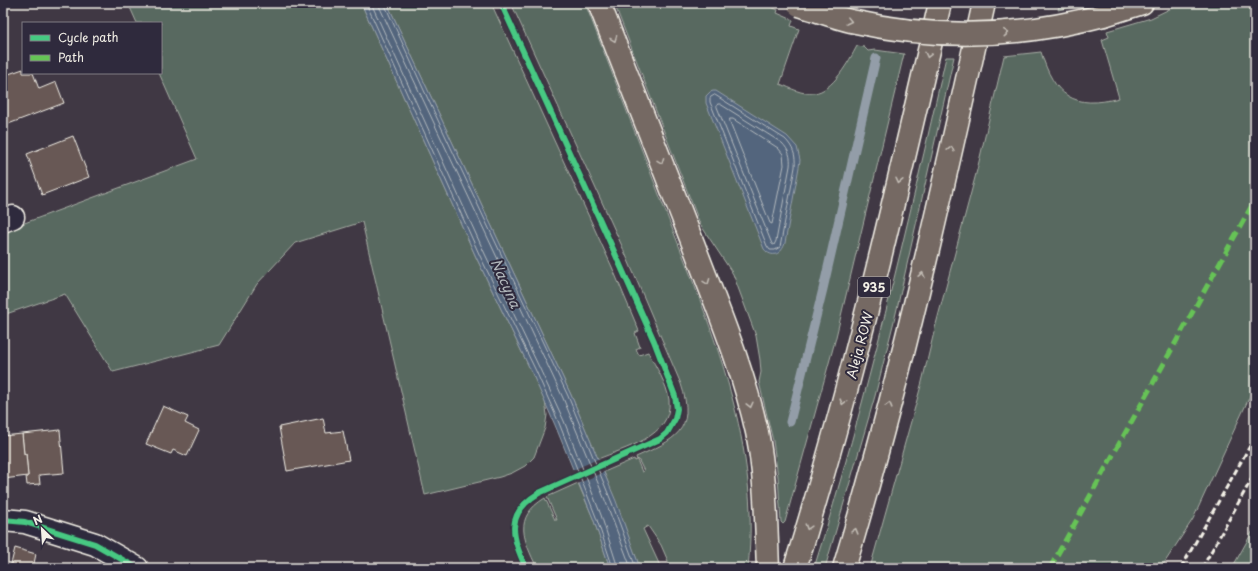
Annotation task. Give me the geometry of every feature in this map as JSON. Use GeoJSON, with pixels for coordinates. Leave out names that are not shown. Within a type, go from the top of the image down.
{"type":"FeatureCollection","features":[{"type":"Feature","properties":{"kind":"main road"},"geometry":{"type":"LineString","coordinates":[[599,3],[708,283],[736,359],[748,398],[757,433],[762,470],[768,568]]}},
{"type":"Feature","properties":{"kind":"main road","name":"Aleja ROW"},"geometry":{"type":"LineString","coordinates":[[795,568],[838,424],[864,325],[940,3]]}},
{"type":"Feature","properties":{"kind":"main road"},"geometry":{"type":"LineString","coordinates":[[844,568],[870,480],[913,314],[984,3]]}},
{"type":"Feature","properties":{"kind":"main road"},"geometry":{"type":"LineString","coordinates":[[796,4],[849,21],[890,29],[950,35],[982,34],[1048,28],[1074,23],[1142,3]]}},
{"type":"Feature","properties":{"kind":"street"},"geometry":{"type":"LineString","coordinates":[[3,520],[25,522],[95,544],[137,568]]}},
{"type":"Feature","properties":{"kind":"green space"},"geometry":{"type":"Polygon","coordinates":[[[128,3],[361,3],[476,257],[545,401],[547,415],[545,428],[534,457],[525,466],[500,477],[425,495],[362,222],[295,243],[257,284],[219,345],[113,372],[65,294],[3,315],[3,231],[197,159],[159,74],[162,74],[162,22],[137,22],[128,3]]]}},
{"type":"Feature","properties":{"kind":"green space"},"geometry":{"type":"Polygon","coordinates":[[[387,3],[491,3],[612,267],[639,331],[635,333],[640,347],[636,349],[639,355],[648,352],[666,388],[669,400],[668,413],[663,423],[655,432],[645,439],[598,459],[571,395],[387,3]]]}},
{"type":"Feature","properties":{"kind":"green space"},"geometry":{"type":"Polygon","coordinates":[[[511,3],[585,3],[703,307],[730,391],[741,434],[747,478],[750,522],[748,568],[671,568],[661,545],[648,526],[643,529],[661,568],[640,568],[604,472],[634,459],[635,461],[637,460],[636,457],[661,445],[679,432],[684,423],[686,413],[685,400],[681,384],[622,246],[511,3]],[[638,459],[637,460],[642,472],[644,471],[638,459]]]}},
{"type":"Feature","properties":{"kind":"green space"},"geometry":{"type":"Polygon","coordinates":[[[614,3],[763,3],[778,10],[777,13],[793,20],[791,26],[799,29],[780,84],[805,93],[814,93],[828,87],[840,74],[857,46],[864,47],[868,51],[875,50],[904,54],[835,341],[785,522],[783,524],[781,522],[778,477],[773,441],[759,382],[761,372],[756,336],[733,274],[700,224],[614,3]]]}},
{"type":"Feature","properties":{"kind":"green space"},"geometry":{"type":"Polygon","coordinates":[[[1060,3],[1089,3],[1058,10],[1060,3]]]}},
{"type":"Feature","properties":{"kind":"green space"},"geometry":{"type":"Polygon","coordinates":[[[1182,3],[1255,3],[1255,385],[1193,519],[1161,568],[870,568],[922,382],[977,170],[1004,56],[1041,52],[1052,79],[1068,96],[1078,100],[1090,102],[1119,98],[1102,40],[1109,37],[1107,31],[1151,18],[1182,3]]]}},
{"type":"Feature","properties":{"kind":"green space"},"geometry":{"type":"Polygon","coordinates":[[[946,57],[954,57],[896,313],[875,396],[825,568],[814,568],[869,378],[901,250],[946,57]]]}},
{"type":"Feature","properties":{"kind":"green space"},"geometry":{"type":"Polygon","coordinates":[[[578,483],[593,518],[610,568],[537,568],[525,539],[524,530],[528,513],[545,498],[555,520],[557,520],[547,497],[578,483]]]}},
{"type":"Feature","properties":{"kind":"green space"},"geometry":{"type":"Polygon","coordinates":[[[1255,527],[1255,568],[1232,568],[1255,527]]]}},
{"type":"Feature","properties":{"kind":"water","name":"Nacyna"},"geometry":{"type":"Polygon","coordinates":[[[361,3],[387,3],[571,395],[616,501],[640,568],[610,568],[593,518],[555,425],[532,373],[476,257],[361,3]]]}},
{"type":"Feature","properties":{"kind":"water"},"geometry":{"type":"Polygon","coordinates":[[[713,91],[716,91],[787,136],[797,147],[800,160],[785,243],[782,250],[776,254],[770,254],[764,249],[706,103],[706,96],[713,91]]]}},
{"type":"Feature","properties":{"kind":"pier"},"geometry":{"type":"Polygon","coordinates":[[[600,458],[606,471],[577,484],[571,471],[600,458]]]}},
{"type":"Feature","properties":{"kind":"building"},"geometry":{"type":"Polygon","coordinates":[[[22,69],[22,74],[33,74],[39,89],[56,82],[64,103],[3,126],[3,76],[22,69]]]}},
{"type":"Feature","properties":{"kind":"building"},"geometry":{"type":"Polygon","coordinates":[[[73,136],[89,177],[42,195],[27,154],[73,136]]]}},
{"type":"Feature","properties":{"kind":"building"},"geometry":{"type":"Polygon","coordinates":[[[163,406],[188,417],[185,423],[199,430],[187,456],[173,450],[171,454],[146,444],[163,406]]]}},
{"type":"Feature","properties":{"kind":"building"},"geometry":{"type":"Polygon","coordinates":[[[323,418],[326,433],[343,431],[349,460],[287,471],[279,427],[323,418]]]}},
{"type":"Feature","properties":{"kind":"building"},"geometry":{"type":"Polygon","coordinates":[[[60,430],[64,473],[39,475],[40,484],[27,485],[26,476],[28,476],[26,454],[24,454],[22,434],[60,430]]]}},
{"type":"Feature","properties":{"kind":"building"},"geometry":{"type":"Polygon","coordinates":[[[22,434],[28,476],[3,479],[3,436],[22,434]]]}},
{"type":"Feature","properties":{"kind":"building"},"geometry":{"type":"Polygon","coordinates":[[[15,548],[36,554],[33,568],[10,568],[15,548]]]}},
{"type":"Feature","properties":{"kind":"waterway"},"geometry":{"type":"LineString","coordinates":[[790,422],[823,289],[876,58]]}},
{"type":"Feature","properties":{"kind":"railway"},"geometry":{"type":"LineString","coordinates":[[1181,568],[1255,437]]}},
{"type":"Feature","properties":{"kind":"railway"},"geometry":{"type":"LineString","coordinates":[[1202,568],[1255,473]]}},
{"type":"Feature","properties":{"kind":"marked path"},"geometry":{"type":"LineString","coordinates":[[1050,568],[1255,200]]}},
{"type":"Feature","properties":{"kind":"cycle path"},"geometry":{"type":"LineString","coordinates":[[501,3],[654,341],[675,396],[677,409],[675,419],[667,433],[660,439],[539,493],[520,509],[514,527],[517,546],[526,568]]}},
{"type":"Feature","properties":{"kind":"cycle path"},"geometry":{"type":"LineString","coordinates":[[3,520],[25,522],[95,544],[137,568]]}}]}
